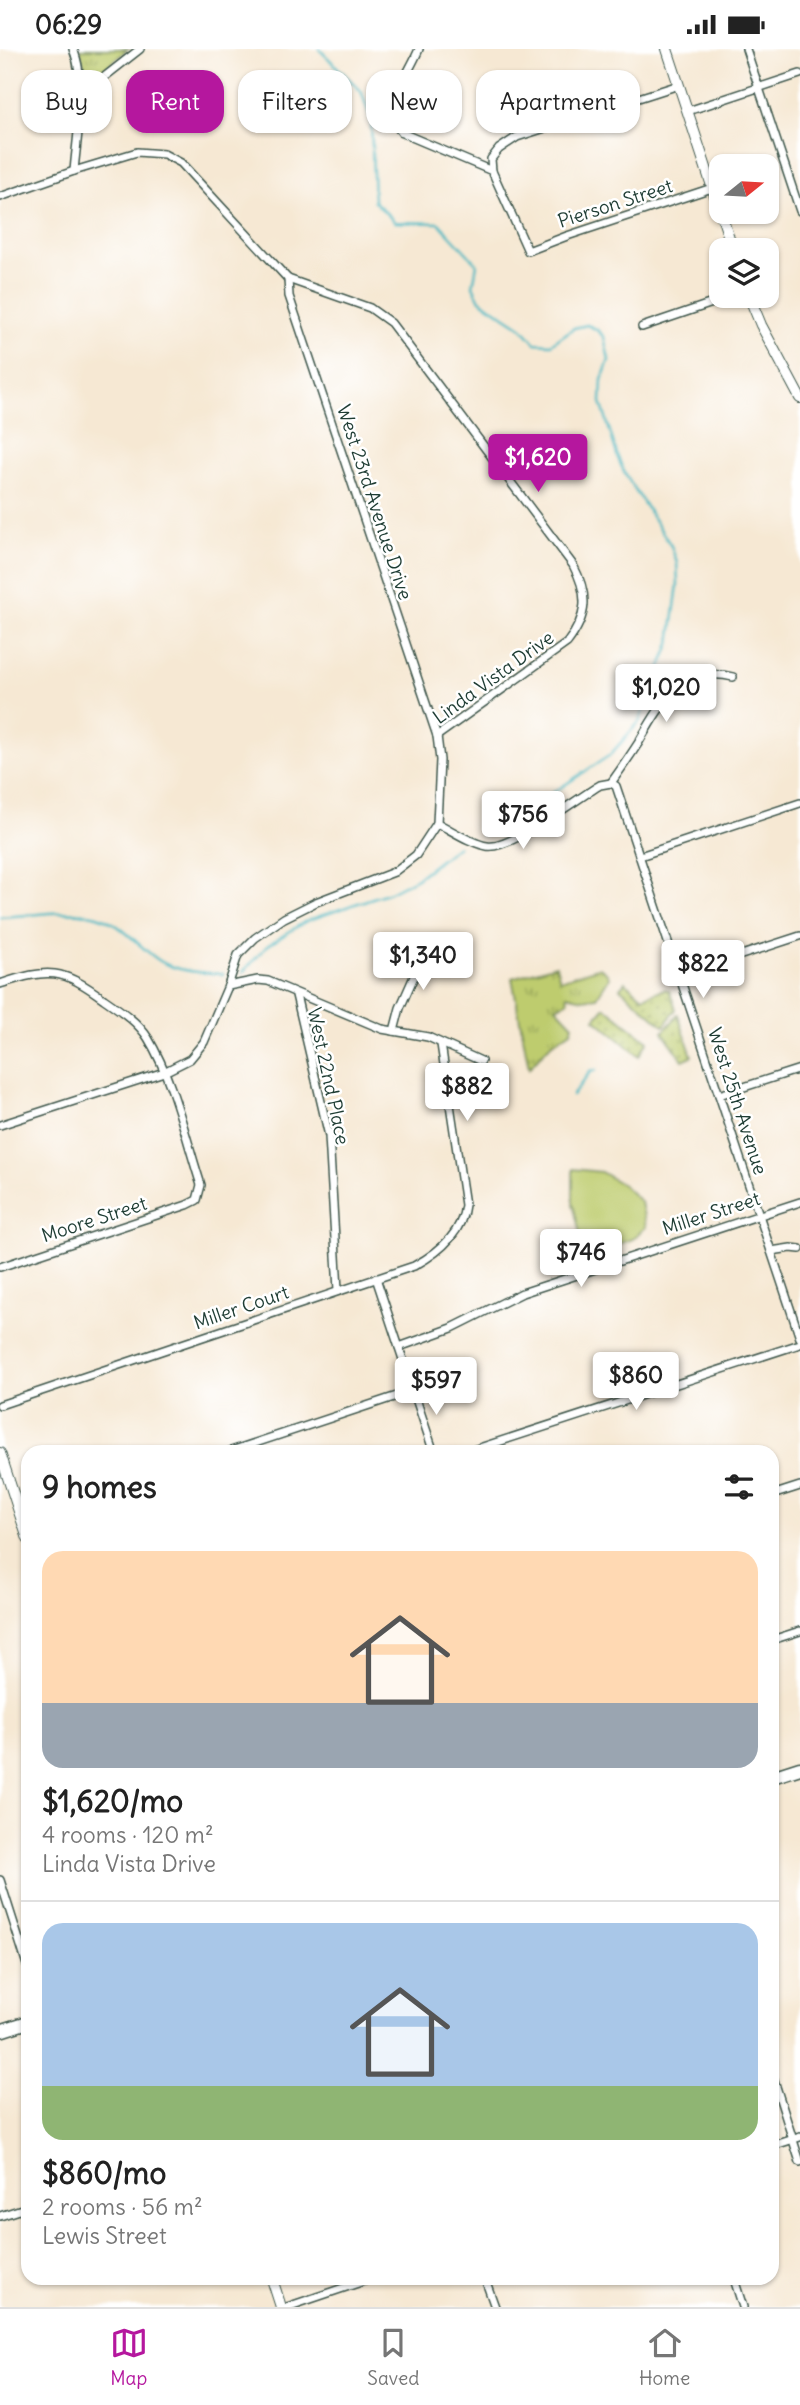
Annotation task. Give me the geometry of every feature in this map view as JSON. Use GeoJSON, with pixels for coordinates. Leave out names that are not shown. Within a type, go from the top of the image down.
{"type":"FeatureCollection","features":[{"type":"Feature","properties":{"kind":"main road"},"geometry":{"type":"LineString","coordinates":[[779,1775],[800,1768]]}},
{"type":"Feature","properties":{"kind":"main road"},"geometry":{"type":"LineString","coordinates":[[0,2031],[21,2024]]}},
{"type":"Feature","properties":{"kind":"street"},"geometry":{"type":"LineString","coordinates":[[73,49],[79,70]]}},
{"type":"Feature","properties":{"kind":"street"},"geometry":{"type":"LineString","coordinates":[[112,71],[140,49]]}},
{"type":"Feature","properties":{"kind":"street"},"geometry":{"type":"LineString","coordinates":[[419,49],[393,105],[396,127],[402,134],[492,171],[491,159],[499,149],[517,137],[679,85]]}},
{"type":"Feature","properties":{"kind":"street"},"geometry":{"type":"LineString","coordinates":[[667,49],[709,178]]}},
{"type":"Feature","properties":{"kind":"street"},"geometry":{"type":"LineString","coordinates":[[746,49],[800,211]]}},
{"type":"Feature","properties":{"kind":"street"},"geometry":{"type":"LineString","coordinates":[[688,111],[800,74]]}},
{"type":"Feature","properties":{"kind":"street"},"geometry":{"type":"LineString","coordinates":[[74,171],[77,133]]}},
{"type":"Feature","properties":{"kind":"street","name":"Linda Vista Drive"},"geometry":{"type":"LineString","coordinates":[[0,197],[137,152],[164,154],[181,163],[288,279],[370,308],[391,323],[573,565],[583,587],[584,611],[567,643],[437,736],[440,760],[437,823]]}},
{"type":"Feature","properties":{"kind":"street","name":"Pierson Street"},"geometry":{"type":"LineString","coordinates":[[492,171],[527,251],[709,189]]}},
{"type":"Feature","properties":{"kind":"street","name":"West 23rd Avenue Drive"},"geometry":{"type":"LineString","coordinates":[[288,279],[289,296],[437,736]]}},
{"type":"Feature","properties":{"kind":"street"},"geometry":{"type":"LineString","coordinates":[[642,327],[709,304]]}},
{"type":"Feature","properties":{"kind":"street"},"geometry":{"type":"LineString","coordinates":[[754,308],[800,398]]}},
{"type":"Feature","properties":{"kind":"street"},"geometry":{"type":"LineString","coordinates":[[0,1125],[164,1072],[190,1059],[204,1042],[239,955],[255,938],[276,923],[316,902],[394,872],[416,855],[437,823],[488,847],[497,847],[514,840],[600,785],[611,783],[673,690],[706,676],[723,674],[733,677]]}},
{"type":"Feature","properties":{"kind":"street","name":"West 25th Avenue"},"geometry":{"type":"LineString","coordinates":[[611,783],[620,793],[800,1338]]}},
{"type":"Feature","properties":{"kind":"street"},"geometry":{"type":"LineString","coordinates":[[640,856],[800,803]]}},
{"type":"Feature","properties":{"kind":"street"},"geometry":{"type":"LineString","coordinates":[[680,975],[800,936]]}},
{"type":"Feature","properties":{"kind":"street"},"geometry":{"type":"LineString","coordinates":[[394,1031],[400,1008],[428,945]]}},
{"type":"Feature","properties":{"kind":"street"},"geometry":{"type":"LineString","coordinates":[[0,984],[33,973],[59,974],[82,983],[128,1016],[147,1037],[164,1072]]}},
{"type":"Feature","properties":{"kind":"street"},"geometry":{"type":"LineString","coordinates":[[228,986],[258,980],[268,981],[382,1029],[428,1037],[481,1061]]}},
{"type":"Feature","properties":{"kind":"street","name":"West 22nd Place"},"geometry":{"type":"LineString","coordinates":[[296,995],[329,1136],[338,1290]]}},
{"type":"Feature","properties":{"kind":"street","name":"Miller Court"},"geometry":{"type":"LineString","coordinates":[[0,1405],[414,1266],[437,1251],[458,1230],[465,1205],[441,1044]]}},
{"type":"Feature","properties":{"kind":"street"},"geometry":{"type":"LineString","coordinates":[[719,1095],[800,1069]]}},
{"type":"Feature","properties":{"kind":"street","name":"Moore Street"},"geometry":{"type":"LineString","coordinates":[[0,1267],[197,1200],[201,1185],[164,1072]]}},
{"type":"Feature","properties":{"kind":"street","name":"Miller Street"},"geometry":{"type":"LineString","coordinates":[[398,1347],[452,1328],[522,1293],[800,1202]]}},
{"type":"Feature","properties":{"kind":"street"},"geometry":{"type":"LineString","coordinates":[[771,1251],[800,1249]]}},
{"type":"Feature","properties":{"kind":"street"},"geometry":{"type":"LineString","coordinates":[[376,1279],[431,1445]]}},
{"type":"Feature","properties":{"kind":"street"},"geometry":{"type":"LineString","coordinates":[[489,1445],[800,1344]]}},
{"type":"Feature","properties":{"kind":"street"},"geometry":{"type":"LineString","coordinates":[[249,1445],[412,1391]]}},
{"type":"Feature","properties":{"kind":"street"},"geometry":{"type":"LineString","coordinates":[[1,1460],[21,1508]]}},
{"type":"Feature","properties":{"kind":"street"},"geometry":{"type":"LineString","coordinates":[[779,1493],[800,1486]]}},
{"type":"Feature","properties":{"kind":"street"},"geometry":{"type":"LineString","coordinates":[[779,1638],[800,1631]]}},
{"type":"Feature","properties":{"kind":"street"},"geometry":{"type":"LineString","coordinates":[[0,1880],[21,1946]]}},
{"type":"Feature","properties":{"kind":"street"},"geometry":{"type":"LineString","coordinates":[[779,2093],[796,2138],[800,2162]]}},
{"type":"Feature","properties":{"kind":"street"},"geometry":{"type":"LineString","coordinates":[[779,2144],[796,2138]]}},
{"type":"Feature","properties":{"kind":"street"},"geometry":{"type":"LineString","coordinates":[[0,2216],[21,2209]]}},
{"type":"Feature","properties":{"kind":"street"},"geometry":{"type":"LineString","coordinates":[[274,2285],[281,2307]]}},
{"type":"Feature","properties":{"kind":"street"},"geometry":{"type":"LineString","coordinates":[[287,2307],[352,2285]]}},
{"type":"Feature","properties":{"kind":"street"},"geometry":{"type":"LineString","coordinates":[[487,2285],[495,2307]]}},
{"type":"Feature","properties":{"kind":"street"},"geometry":{"type":"LineString","coordinates":[[736,2285],[743,2307]]}},
{"type":"Feature","properties":{"kind":"green space"},"geometry":{"type":"Polygon","coordinates":[[[80,49],[128,49],[104,70],[84,70],[80,49]]]}},
{"type":"Feature","properties":{"kind":"green space"},"geometry":{"type":"Polygon","coordinates":[[[556,965],[560,980],[600,967],[609,978],[597,997],[583,999],[567,995],[568,1001],[556,1007],[573,1025],[571,1031],[550,1045],[529,1068],[512,978],[556,965]]]}},
{"type":"Feature","properties":{"kind":"green space"},"geometry":{"type":"Polygon","coordinates":[[[625,982],[643,997],[664,989],[669,990],[676,1009],[664,1026],[620,988],[625,982]]]}},
{"type":"Feature","properties":{"kind":"green space"},"geometry":{"type":"Polygon","coordinates":[[[605,1007],[648,1041],[639,1056],[595,1019],[605,1007]]]}},
{"type":"Feature","properties":{"kind":"green space"},"geometry":{"type":"Polygon","coordinates":[[[678,1015],[692,1056],[683,1060],[663,1032],[678,1015]]]}},
{"type":"Feature","properties":{"kind":"green space"},"geometry":{"type":"Polygon","coordinates":[[[573,1169],[601,1172],[623,1185],[641,1202],[646,1227],[633,1239],[593,1254],[584,1250],[573,1204],[573,1169]]]}},
{"type":"Feature","properties":{"kind":"waterway"},"geometry":{"type":"LineString","coordinates":[[319,49],[361,91],[371,119],[374,201],[395,222],[439,223],[477,264],[473,286],[480,300],[520,326],[535,343],[551,344],[574,328],[587,325],[604,337],[609,360],[602,380],[601,402],[618,458],[625,474],[671,546],[677,563],[678,584],[670,644],[639,722],[610,755],[507,823],[482,835]]}},
{"type":"Feature","properties":{"kind":"waterway"},"geometry":{"type":"LineString","coordinates":[[243,972],[267,946],[306,921],[390,892],[417,878],[458,846]]}},
{"type":"Feature","properties":{"kind":"waterway"},"geometry":{"type":"LineString","coordinates":[[0,917],[66,913],[92,915],[118,927],[167,965],[190,971],[223,974]]}},
{"type":"Feature","properties":{"kind":"waterway"},"geometry":{"type":"LineString","coordinates":[[572,1096],[590,1072],[596,1070]]}}]}
